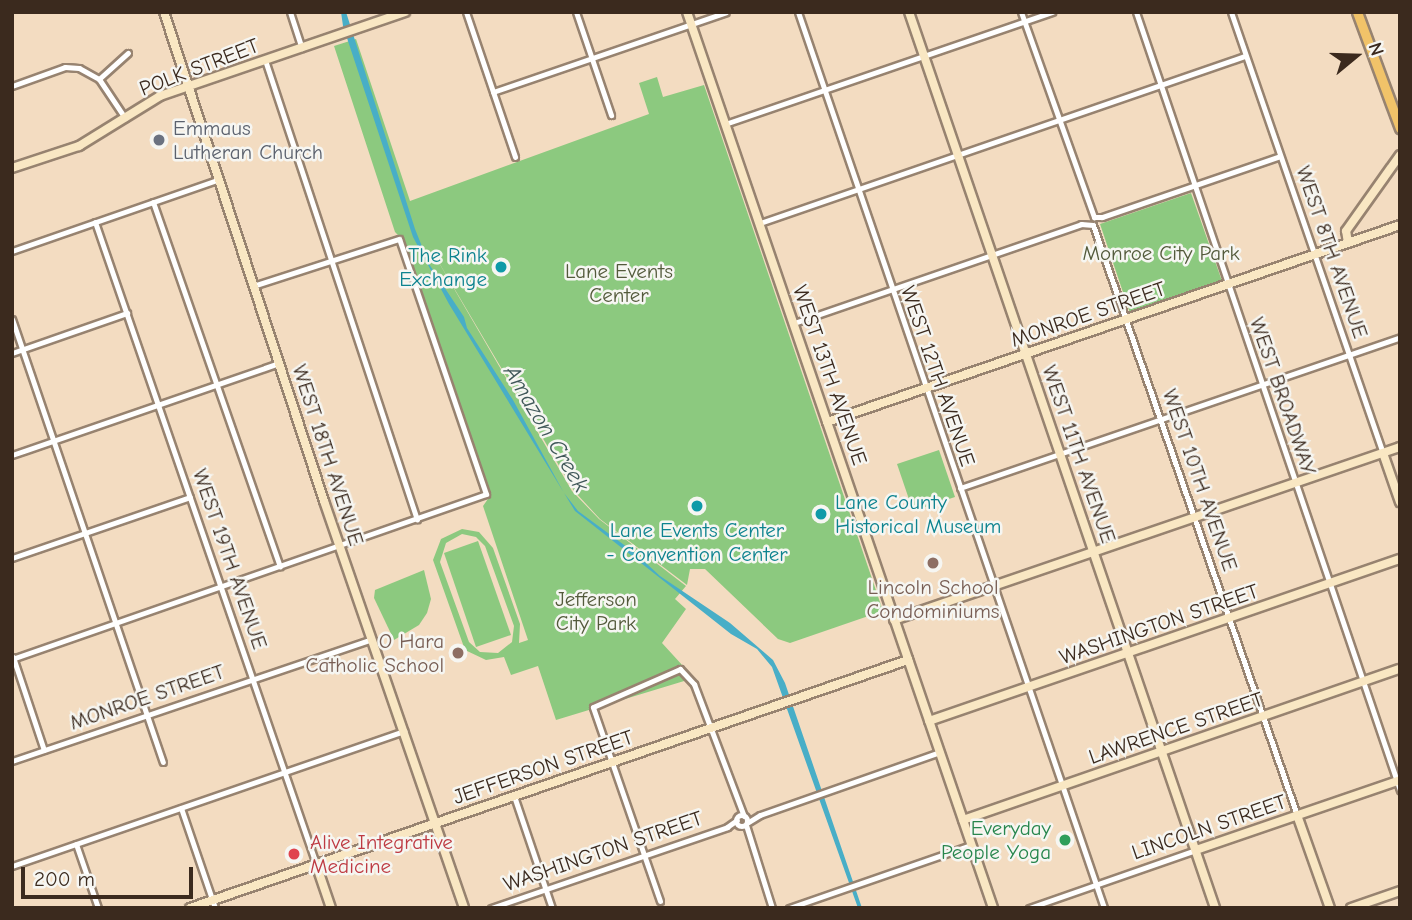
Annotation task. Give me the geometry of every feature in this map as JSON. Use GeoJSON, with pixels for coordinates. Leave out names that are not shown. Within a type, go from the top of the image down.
{"type":"FeatureCollection","features":[{"type":"Feature","properties":{"kind":"main road","name":"WEST 18TH AVENUE"},"geometry":{"type":"LineString","coordinates":[[164,12],[340,547],[464,908]]}},
{"type":"Feature","properties":{"kind":"main road","name":"POLK STREET"},"geometry":{"type":"LineString","coordinates":[[12,169],[79,146],[160,96],[405,12]]}},
{"type":"Feature","properties":{"kind":"main road","name":"WEST 13TH AVENUE"},"geometry":{"type":"LineString","coordinates":[[687,12],[993,908]]}},
{"type":"Feature","properties":{"kind":"main road","name":"WEST 11TH AVENUE"},"geometry":{"type":"LineString","coordinates":[[909,12],[1215,908]]}},
{"type":"Feature","properties":{"kind":"main road"},"geometry":{"type":"LineString","coordinates":[[1357,12],[1400,128]]}},
{"type":"Feature","properties":{"kind":"main road"},"geometry":{"type":"LineString","coordinates":[[1348,243],[1346,231],[1400,155]]}},
{"type":"Feature","properties":{"kind":"main road","name":"MONROE STREET"},"geometry":{"type":"LineString","coordinates":[[827,422],[1400,225]]}},
{"type":"Feature","properties":{"kind":"main road"},"geometry":{"type":"LineString","coordinates":[[894,620],[1400,447]]}},
{"type":"Feature","properties":{"kind":"main road","name":"WEST 8TH AVENUE"},"geometry":{"type":"LineString","coordinates":[[1383,453],[1400,502]]}},
{"type":"Feature","properties":{"kind":"main road","name":"WASHINGTON STREET"},"geometry":{"type":"LineString","coordinates":[[929,721],[1400,559]]}},
{"type":"Feature","properties":{"kind":"main road","name":"JEFFERSON STREET"},"geometry":{"type":"LineString","coordinates":[[190,908],[214,904],[316,864],[908,660]]}},
{"type":"Feature","properties":{"kind":"main road","name":"LAWRENCE STREET"},"geometry":{"type":"LineString","coordinates":[[964,820],[1400,669]]}},
{"type":"Feature","properties":{"kind":"main road","name":"LINCOLN STREET"},"geometry":{"type":"LineString","coordinates":[[1196,850],[1399,784]]}},
{"type":"Feature","properties":{"kind":"main road","name":"WEST 10TH AVENUE"},"geometry":{"type":"LineString","coordinates":[[1297,815],[1330,908]]}},
{"type":"Feature","properties":{"kind":"main road","name":"WEST 19TH AVENUE"},"geometry":{"type":"LineString","coordinates":[[316,864],[331,908]]}},
{"type":"Feature","properties":{"kind":"main road"},"geometry":{"type":"LineString","coordinates":[[1351,908],[1400,891]]}},
{"type":"Feature","properties":{"kind":"street"},"geometry":{"type":"LineString","coordinates":[[290,12],[302,48]]}},
{"type":"Feature","properties":{"kind":"street"},"geometry":{"type":"LineString","coordinates":[[466,12],[514,157]]}},
{"type":"Feature","properties":{"kind":"street"},"geometry":{"type":"LineString","coordinates":[[576,12],[611,115]]}},
{"type":"Feature","properties":{"kind":"street"},"geometry":{"type":"LineString","coordinates":[[493,92],[726,12]]}},
{"type":"Feature","properties":{"kind":"street","name":"WEST 12TH AVENUE"},"geometry":{"type":"LineString","coordinates":[[798,12],[1104,908]]}},
{"type":"Feature","properties":{"kind":"street"},"geometry":{"type":"LineString","coordinates":[[1021,12],[1094,217],[1102,217],[1280,156]]}},
{"type":"Feature","properties":{"kind":"street"},"geometry":{"type":"LineString","coordinates":[[725,124],[1052,12]]}},
{"type":"Feature","properties":{"kind":"street","name":"WEST BROADWAY"},"geometry":{"type":"LineString","coordinates":[[1136,12],[1399,784]]}},
{"type":"Feature","properties":{"kind":"street","name":"WEST 8TH AVENUE"},"geometry":{"type":"LineString","coordinates":[[1231,12],[1383,453]]}},
{"type":"Feature","properties":{"kind":"street"},"geometry":{"type":"LineString","coordinates":[[99,79],[128,53]]}},
{"type":"Feature","properties":{"kind":"street"},"geometry":{"type":"LineString","coordinates":[[760,223],[1245,56]]}},
{"type":"Feature","properties":{"kind":"street"},"geometry":{"type":"LineString","coordinates":[[265,60],[417,520]]}},
{"type":"Feature","properties":{"kind":"street"},"geometry":{"type":"LineString","coordinates":[[12,86],[69,67],[83,69],[99,79],[125,118]]}},
{"type":"Feature","properties":{"kind":"street"},"geometry":{"type":"LineString","coordinates":[[12,251],[220,179]]}},
{"type":"Feature","properties":{"kind":"street"},"geometry":{"type":"LineString","coordinates":[[153,202],[279,567]]}},
{"type":"Feature","properties":{"kind":"street","name":"WEST 19TH AVENUE"},"geometry":{"type":"LineString","coordinates":[[95,222],[316,864]]}},
{"type":"Feature","properties":{"kind":"street","name":"WEST 10TH AVENUE"},"geometry":{"type":"LineString","coordinates":[[992,254],[1084,223],[1091,224],[1096,229],[1297,815]]}},
{"type":"Feature","properties":{"kind":"street"},"geometry":{"type":"LineString","coordinates":[[44,750],[13,658],[340,547],[486,494],[399,239],[253,286]]}},
{"type":"Feature","properties":{"kind":"street"},"geometry":{"type":"LineString","coordinates":[[794,323],[992,254]]}},
{"type":"Feature","properties":{"kind":"street"},"geometry":{"type":"LineString","coordinates":[[12,353],[127,313]]}},
{"type":"Feature","properties":{"kind":"street"},"geometry":{"type":"LineString","coordinates":[[12,319],[163,762]]}},
{"type":"Feature","properties":{"kind":"street"},"geometry":{"type":"LineString","coordinates":[[960,488],[1400,337]]}},
{"type":"Feature","properties":{"kind":"street"},"geometry":{"type":"LineString","coordinates":[[12,455],[279,363]]}},
{"type":"Feature","properties":{"kind":"street"},"geometry":{"type":"LineString","coordinates":[[12,558],[190,497]]}},
{"type":"Feature","properties":{"kind":"street","name":"MONROE STREET"},"geometry":{"type":"LineString","coordinates":[[12,761],[372,639]]}},
{"type":"Feature","properties":{"kind":"street"},"geometry":{"type":"LineString","coordinates":[[660,901],[593,707],[680,669],[694,684],[772,908]]}},
{"type":"Feature","properties":{"kind":"street"},"geometry":{"type":"LineString","coordinates":[[12,866],[404,731]]}},
{"type":"Feature","properties":{"kind":"street","name":"WASHINGTON STREET"},"geometry":{"type":"LineString","coordinates":[[491,908],[940,752]]}},
{"type":"Feature","properties":{"kind":"street"},"geometry":{"type":"LineString","coordinates":[[514,796],[552,908]]}},
{"type":"Feature","properties":{"kind":"street"},"geometry":{"type":"LineString","coordinates":[[181,808],[214,904]]}},
{"type":"Feature","properties":{"kind":"street"},"geometry":{"type":"LineString","coordinates":[[76,844],[98,908]]}},
{"type":"Feature","properties":{"kind":"street"},"geometry":{"type":"LineString","coordinates":[[789,908],[972,844]]}},
{"type":"Feature","properties":{"kind":"street","name":"LINCOLN STREET"},"geometry":{"type":"LineString","coordinates":[[1029,908],[1196,850]]}},
{"type":"Feature","properties":{"kind":"green space","name":"Lane Events Center"},"geometry":{"type":"Polygon","coordinates":[[[356,39],[410,201],[649,114],[639,83],[657,77],[663,97],[704,85],[883,611],[790,643],[778,639],[705,569],[690,569],[687,585],[600,519],[574,491],[428,244],[572,491],[599,519],[686,586],[675,599],[686,609],[662,643],[694,678],[556,720],[538,666],[511,675],[504,657],[486,660],[465,650],[433,560],[441,539],[462,529],[479,532],[493,548],[520,624],[519,643],[528,640],[483,506],[490,496],[404,241],[395,232],[334,46],[356,39]],[[462,534],[446,543],[440,562],[469,642],[480,652],[498,653],[512,642],[514,626],[485,546],[476,537],[462,534]]]}},
{"type":"Feature","properties":{"kind":"green space","name":"Monroe City Park"},"geometry":{"type":"Polygon","coordinates":[[[1191,193],[1222,281],[1130,313],[1100,224],[1191,193]]]}},
{"type":"Feature","properties":{"kind":"green space"},"geometry":{"type":"Polygon","coordinates":[[[939,450],[955,497],[913,511],[897,464],[939,450]]]}},
{"type":"Feature","properties":{"kind":"green space"},"geometry":{"type":"Polygon","coordinates":[[[478,541],[511,635],[476,647],[444,553],[478,541]]]}},
{"type":"Feature","properties":{"kind":"green space"},"geometry":{"type":"Polygon","coordinates":[[[424,570],[431,599],[427,613],[419,625],[394,640],[374,598],[375,590],[424,570]]]}},
{"type":"Feature","properties":{"kind":"water"},"geometry":{"type":"Polygon","coordinates":[[[341,12],[346,12],[415,229],[429,264],[464,317],[467,328],[513,400],[564,492],[449,304],[413,237],[343,26],[341,12]]]}},
{"type":"Feature","properties":{"kind":"water"},"geometry":{"type":"Polygon","coordinates":[[[564,493],[578,511],[635,553],[660,576],[730,623],[773,660],[785,683],[862,908],[858,908],[772,667],[757,649],[731,634],[575,511],[564,493]]]}},
{"type":"Feature","properties":{"kind":"place","name":"Emmaus Lutheran Church"},"geometry":{"type":"Point","coordinates":[159,140]}},
{"type":"Feature","properties":{"kind":"place","name":"The Rink Exchange"},"geometry":{"type":"Point","coordinates":[501,267]}},
{"type":"Feature","properties":{"kind":"place","name":"Lane Events Center - Convention Center"},"geometry":{"type":"Point","coordinates":[697,506]}},
{"type":"Feature","properties":{"kind":"place","name":"Lane County Historical Museum"},"geometry":{"type":"Point","coordinates":[821,514]}},
{"type":"Feature","properties":{"kind":"place","name":"Lincoln School Condominiums"},"geometry":{"type":"Point","coordinates":[933,563]}},
{"type":"Feature","properties":{"kind":"place","name":"O Hara Catholic School"},"geometry":{"type":"Point","coordinates":[458,653]}},
{"type":"Feature","properties":{"kind":"place","name":"Everyday People Yoga"},"geometry":{"type":"Point","coordinates":[1065,840]}},
{"type":"Feature","properties":{"kind":"place","name":"Alive Integrative Medicine"},"geometry":{"type":"Point","coordinates":[294,854]}},
{"type":"Feature","properties":{"kind":"water label","name":"Amazon Creek"},"geometry":{"type":"Point","coordinates":[546,429]}},
{"type":"Feature","properties":{"kind":"park label","name":"Jefferson City Park"},"geometry":{"type":"Point","coordinates":[596,611]}}]}
